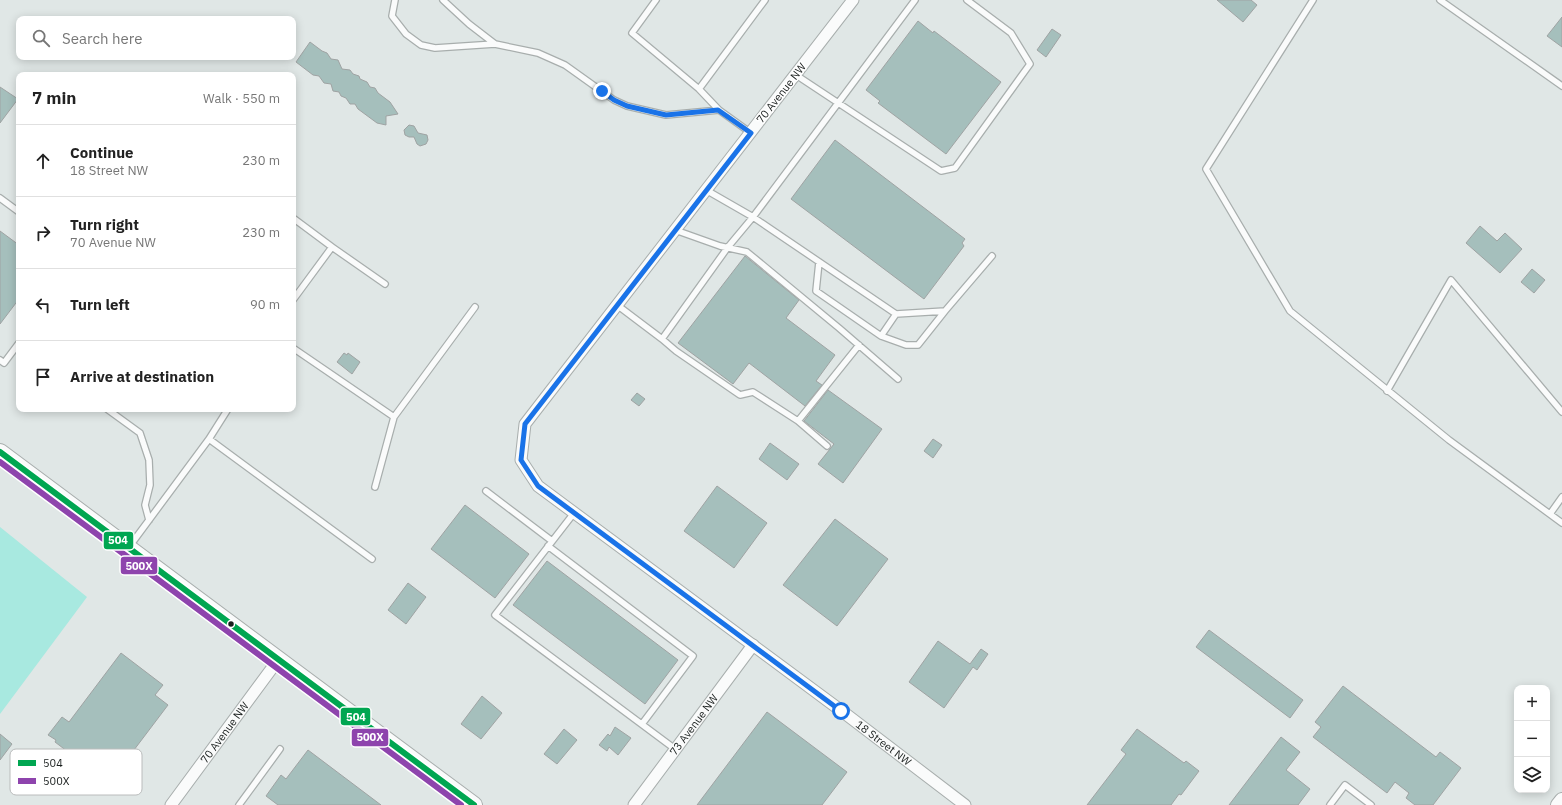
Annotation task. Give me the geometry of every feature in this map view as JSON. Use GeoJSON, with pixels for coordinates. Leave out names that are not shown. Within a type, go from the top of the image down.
{"type":"FeatureCollection","features":[{"type":"Feature","properties":{"kind":"main road"},"geometry":{"type":"LineString","coordinates":[[0,452],[474,805]]}},
{"type":"Feature","properties":{"kind":"street","name":"70 Avenue NW"},"geometry":{"type":"LineString","coordinates":[[521,460],[525,424],[853,0]]}},
{"type":"Feature","properties":{"kind":"street","name":"18 Street NW"},"geometry":{"type":"LineString","coordinates":[[521,460],[538,486],[753,645],[965,805]]}},
{"type":"Feature","properties":{"kind":"street","name":"73 Avenue NW"},"geometry":{"type":"LineString","coordinates":[[634,805],[753,645]]}},
{"type":"Feature","properties":{"kind":"street","name":"70 Avenue NW"},"geometry":{"type":"LineString","coordinates":[[170,805],[278,660]]}},
{"type":"Feature","properties":{"kind":"street"},"geometry":{"type":"LineString","coordinates":[[1558,805],[1562,800]]}},
{"type":"Feature","properties":{"kind":"lane"},"geometry":{"type":"LineString","coordinates":[[395,0],[392,16],[406,34],[421,45],[435,48],[495,44],[538,53],[565,65],[614,100],[627,106],[666,115],[718,110]]}},
{"type":"Feature","properties":{"kind":"lane"},"geometry":{"type":"LineString","coordinates":[[444,0],[469,24],[495,44]]}},
{"type":"Feature","properties":{"kind":"lane"},"geometry":{"type":"LineString","coordinates":[[656,0],[632,33],[699,89],[718,110],[751,133]]}},
{"type":"Feature","properties":{"kind":"lane"},"geometry":{"type":"LineString","coordinates":[[699,89],[765,0]]}},
{"type":"Feature","properties":{"kind":"lane"},"geometry":{"type":"LineString","coordinates":[[662,339],[728,247],[753,218],[915,0]]}},
{"type":"Feature","properties":{"kind":"lane"},"geometry":{"type":"LineString","coordinates":[[796,74],[941,171],[955,168],[1030,64],[1011,33],[967,0]]}},
{"type":"Feature","properties":{"kind":"lane"},"geometry":{"type":"LineString","coordinates":[[1314,0],[1206,169],[1290,311],[1449,440],[1562,523]]}},
{"type":"Feature","properties":{"kind":"lane"},"geometry":{"type":"LineString","coordinates":[[1440,0],[1562,86]]}},
{"type":"Feature","properties":{"kind":"lane"},"geometry":{"type":"LineString","coordinates":[[706,190],[753,218],[896,314],[945,311]]}},
{"type":"Feature","properties":{"kind":"lane"},"geometry":{"type":"LineString","coordinates":[[0,198],[16,210]]}},
{"type":"Feature","properties":{"kind":"lane"},"geometry":{"type":"LineString","coordinates":[[296,220],[385,284]]}},
{"type":"Feature","properties":{"kind":"lane"},"geometry":{"type":"LineString","coordinates":[[675,230],[748,252],[898,379]]}},
{"type":"Feature","properties":{"kind":"lane"},"geometry":{"type":"LineString","coordinates":[[296,296],[332,247]]}},
{"type":"Feature","properties":{"kind":"lane"},"geometry":{"type":"LineString","coordinates":[[819,262],[816,291],[881,336],[906,345],[918,345],[992,256]]}},
{"type":"Feature","properties":{"kind":"lane"},"geometry":{"type":"LineString","coordinates":[[1387,391],[1452,280],[1562,412]]}},
{"type":"Feature","properties":{"kind":"lane"},"geometry":{"type":"LineString","coordinates":[[617,305],[676,351],[740,395],[753,392],[798,421],[827,446]]}},
{"type":"Feature","properties":{"kind":"lane"},"geometry":{"type":"LineString","coordinates":[[375,487],[394,416],[475,307]]}},
{"type":"Feature","properties":{"kind":"lane"},"geometry":{"type":"LineString","coordinates":[[881,336],[896,314]]}},
{"type":"Feature","properties":{"kind":"lane"},"geometry":{"type":"LineString","coordinates":[[798,421],[859,345]]}},
{"type":"Feature","properties":{"kind":"lane"},"geometry":{"type":"LineString","coordinates":[[0,360],[4,363],[16,347]]}},
{"type":"Feature","properties":{"kind":"lane"},"geometry":{"type":"LineString","coordinates":[[296,350],[394,416]]}},
{"type":"Feature","properties":{"kind":"lane"},"geometry":{"type":"LineString","coordinates":[[111,412],[140,433],[149,460],[150,485],[145,505],[149,520]]}},
{"type":"Feature","properties":{"kind":"lane"},"geometry":{"type":"LineString","coordinates":[[129,547],[209,439],[226,412]]}},
{"type":"Feature","properties":{"kind":"lane"},"geometry":{"type":"LineString","coordinates":[[209,439],[372,559]]}},
{"type":"Feature","properties":{"kind":"lane"},"geometry":{"type":"LineString","coordinates":[[486,491],[552,541]]}},
{"type":"Feature","properties":{"kind":"lane"},"geometry":{"type":"LineString","coordinates":[[1550,514],[1562,497]]}},
{"type":"Feature","properties":{"kind":"lane"},"geometry":{"type":"LineString","coordinates":[[574,512],[495,615],[675,749]]}},
{"type":"Feature","properties":{"kind":"lane"},"geometry":{"type":"LineString","coordinates":[[548,546],[693,656],[642,724]]}},
{"type":"Feature","properties":{"kind":"lane"},"geometry":{"type":"LineString","coordinates":[[239,805],[280,749]]}},
{"type":"Feature","properties":{"kind":"lane"},"geometry":{"type":"LineString","coordinates":[[1330,805],[1345,785],[1371,805]]}},
{"type":"Feature","properties":{"kind":"shaded area"},"geometry":{"type":"Polygon","coordinates":[[[0,527],[87,597],[0,714],[0,527]]]}},
{"type":"Feature","properties":{"kind":"building"},"geometry":{"type":"Polygon","coordinates":[[[1217,0],[1251,0],[1257,5],[1243,22],[1217,0]]]}},
{"type":"Feature","properties":{"kind":"building"},"geometry":{"type":"Polygon","coordinates":[[[1562,17],[1562,47],[1547,36],[1562,17]]]}},
{"type":"Feature","properties":{"kind":"building"},"geometry":{"type":"Polygon","coordinates":[[[918,21],[933,33],[934,31],[1001,82],[946,154],[878,103],[880,101],[866,90],[918,21]]]}},
{"type":"Feature","properties":{"kind":"building"},"geometry":{"type":"Polygon","coordinates":[[[1052,29],[1061,35],[1046,57],[1037,50],[1052,29]]]}},
{"type":"Feature","properties":{"kind":"building"},"geometry":{"type":"Polygon","coordinates":[[[310,42],[327,53],[331,59],[338,60],[342,69],[350,70],[353,74],[359,76],[360,79],[367,82],[370,87],[375,88],[378,93],[390,102],[398,114],[386,116],[386,125],[377,123],[358,109],[355,104],[350,104],[346,98],[341,96],[339,92],[333,91],[331,84],[324,83],[319,76],[313,75],[296,62],[310,42]]]}},
{"type":"Feature","properties":{"kind":"building"},"geometry":{"type":"Polygon","coordinates":[[[0,87],[16,98],[16,102],[0,123],[0,87]]]}},
{"type":"Feature","properties":{"kind":"building"},"geometry":{"type":"Polygon","coordinates":[[[409,125],[414,126],[418,133],[427,135],[428,140],[426,144],[420,146],[417,144],[414,137],[405,135],[404,130],[409,125]]]}},
{"type":"Feature","properties":{"kind":"building"},"geometry":{"type":"Polygon","coordinates":[[[835,140],[965,239],[962,243],[964,246],[924,299],[791,199],[835,140]]]}},
{"type":"Feature","properties":{"kind":"building"},"geometry":{"type":"Polygon","coordinates":[[[1480,226],[1497,241],[1505,233],[1522,249],[1500,273],[1466,243],[1480,226]]]}},
{"type":"Feature","properties":{"kind":"building"},"geometry":{"type":"Polygon","coordinates":[[[0,231],[16,243],[16,303],[0,324],[0,231]]]}},
{"type":"Feature","properties":{"kind":"building"},"geometry":{"type":"Polygon","coordinates":[[[745,256],[799,300],[786,318],[835,355],[816,381],[822,385],[805,406],[749,363],[733,384],[678,343],[745,256]]]}},
{"type":"Feature","properties":{"kind":"building"},"geometry":{"type":"Polygon","coordinates":[[[1532,269],[1545,280],[1534,293],[1521,282],[1532,269]]]}},
{"type":"Feature","properties":{"kind":"building"},"geometry":{"type":"Polygon","coordinates":[[[344,353],[347,355],[348,353],[360,362],[352,374],[337,362],[344,353]]]}},
{"type":"Feature","properties":{"kind":"building"},"geometry":{"type":"Polygon","coordinates":[[[828,390],[882,429],[843,483],[818,464],[834,444],[804,421],[828,390]]]}},
{"type":"Feature","properties":{"kind":"building"},"geometry":{"type":"Polygon","coordinates":[[[637,393],[645,399],[639,406],[631,400],[637,393]]]}},
{"type":"Feature","properties":{"kind":"building"},"geometry":{"type":"Polygon","coordinates":[[[933,439],[942,445],[933,458],[924,451],[933,439]]]}},
{"type":"Feature","properties":{"kind":"building"},"geometry":{"type":"Polygon","coordinates":[[[770,443],[799,464],[787,480],[759,459],[770,443]]]}},
{"type":"Feature","properties":{"kind":"building"},"geometry":{"type":"Polygon","coordinates":[[[717,486],[767,523],[734,568],[684,531],[717,486]]]}},
{"type":"Feature","properties":{"kind":"building"},"geometry":{"type":"Polygon","coordinates":[[[465,505],[529,554],[495,598],[431,549],[465,505]]]}},
{"type":"Feature","properties":{"kind":"building"},"geometry":{"type":"Polygon","coordinates":[[[835,519],[888,559],[837,626],[783,585],[835,519]]]}},
{"type":"Feature","properties":{"kind":"building"},"geometry":{"type":"Polygon","coordinates":[[[547,561],[678,660],[645,704],[513,605],[547,561]]]}},
{"type":"Feature","properties":{"kind":"building"},"geometry":{"type":"Polygon","coordinates":[[[408,583],[426,597],[406,624],[388,610],[408,583]]]}},
{"type":"Feature","properties":{"kind":"building"},"geometry":{"type":"Polygon","coordinates":[[[1209,630],[1303,700],[1290,718],[1196,647],[1209,630]]]}},
{"type":"Feature","properties":{"kind":"building"},"geometry":{"type":"Polygon","coordinates":[[[938,641],[970,664],[981,649],[988,654],[977,670],[973,667],[944,708],[909,682],[938,641]]]}},
{"type":"Feature","properties":{"kind":"building"},"geometry":{"type":"Polygon","coordinates":[[[121,653],[163,685],[155,695],[168,705],[135,749],[64,749],[55,742],[56,740],[48,735],[62,717],[69,722],[121,653]]]}},
{"type":"Feature","properties":{"kind":"building"},"geometry":{"type":"Polygon","coordinates":[[[1343,686],[1436,757],[1440,752],[1461,768],[1433,805],[1415,805],[1406,798],[1409,793],[1395,782],[1387,793],[1313,737],[1321,727],[1315,722],[1343,686]]]}},
{"type":"Feature","properties":{"kind":"building"},"geometry":{"type":"Polygon","coordinates":[[[482,696],[502,713],[481,739],[461,724],[482,696]]]}},
{"type":"Feature","properties":{"kind":"building"},"geometry":{"type":"Polygon","coordinates":[[[767,712],[847,772],[822,805],[697,805],[767,712]]]}},
{"type":"Feature","properties":{"kind":"building"},"geometry":{"type":"Polygon","coordinates":[[[615,727],[631,738],[618,755],[609,747],[607,751],[599,745],[608,734],[610,736],[615,727]]]}},
{"type":"Feature","properties":{"kind":"building"},"geometry":{"type":"Polygon","coordinates":[[[564,729],[577,740],[557,764],[544,754],[564,729]]]}},
{"type":"Feature","properties":{"kind":"building"},"geometry":{"type":"Polygon","coordinates":[[[1137,729],[1184,763],[1186,761],[1199,771],[1181,795],[1179,794],[1171,805],[1087,805],[1126,754],[1121,750],[1137,729]]]}},
{"type":"Feature","properties":{"kind":"building"},"geometry":{"type":"Polygon","coordinates":[[[0,734],[12,744],[0,760],[0,734]]]}},
{"type":"Feature","properties":{"kind":"building"},"geometry":{"type":"Polygon","coordinates":[[[1281,737],[1300,752],[1286,770],[1310,789],[1298,805],[1229,805],[1281,737]]]}},
{"type":"Feature","properties":{"kind":"building"},"geometry":{"type":"Polygon","coordinates":[[[308,750],[381,805],[278,805],[266,796],[281,775],[286,779],[308,750]]]}},
{"type":"Feature","properties":{"kind":"transit line","name":"504"},"geometry":{"type":"LineString","coordinates":[[0,452],[474,805]]}},
{"type":"Feature","properties":{"kind":"transit line","name":"500X"},"geometry":{"type":"LineString","coordinates":[[0,462],[461,805]]}},
{"type":"Feature","properties":{"kind":"route"},"geometry":{"type":"LineString","coordinates":[[602,91],[614,100],[627,106],[666,115],[718,110],[751,133],[525,424],[521,460],[538,486],[841,711]]}}]}
